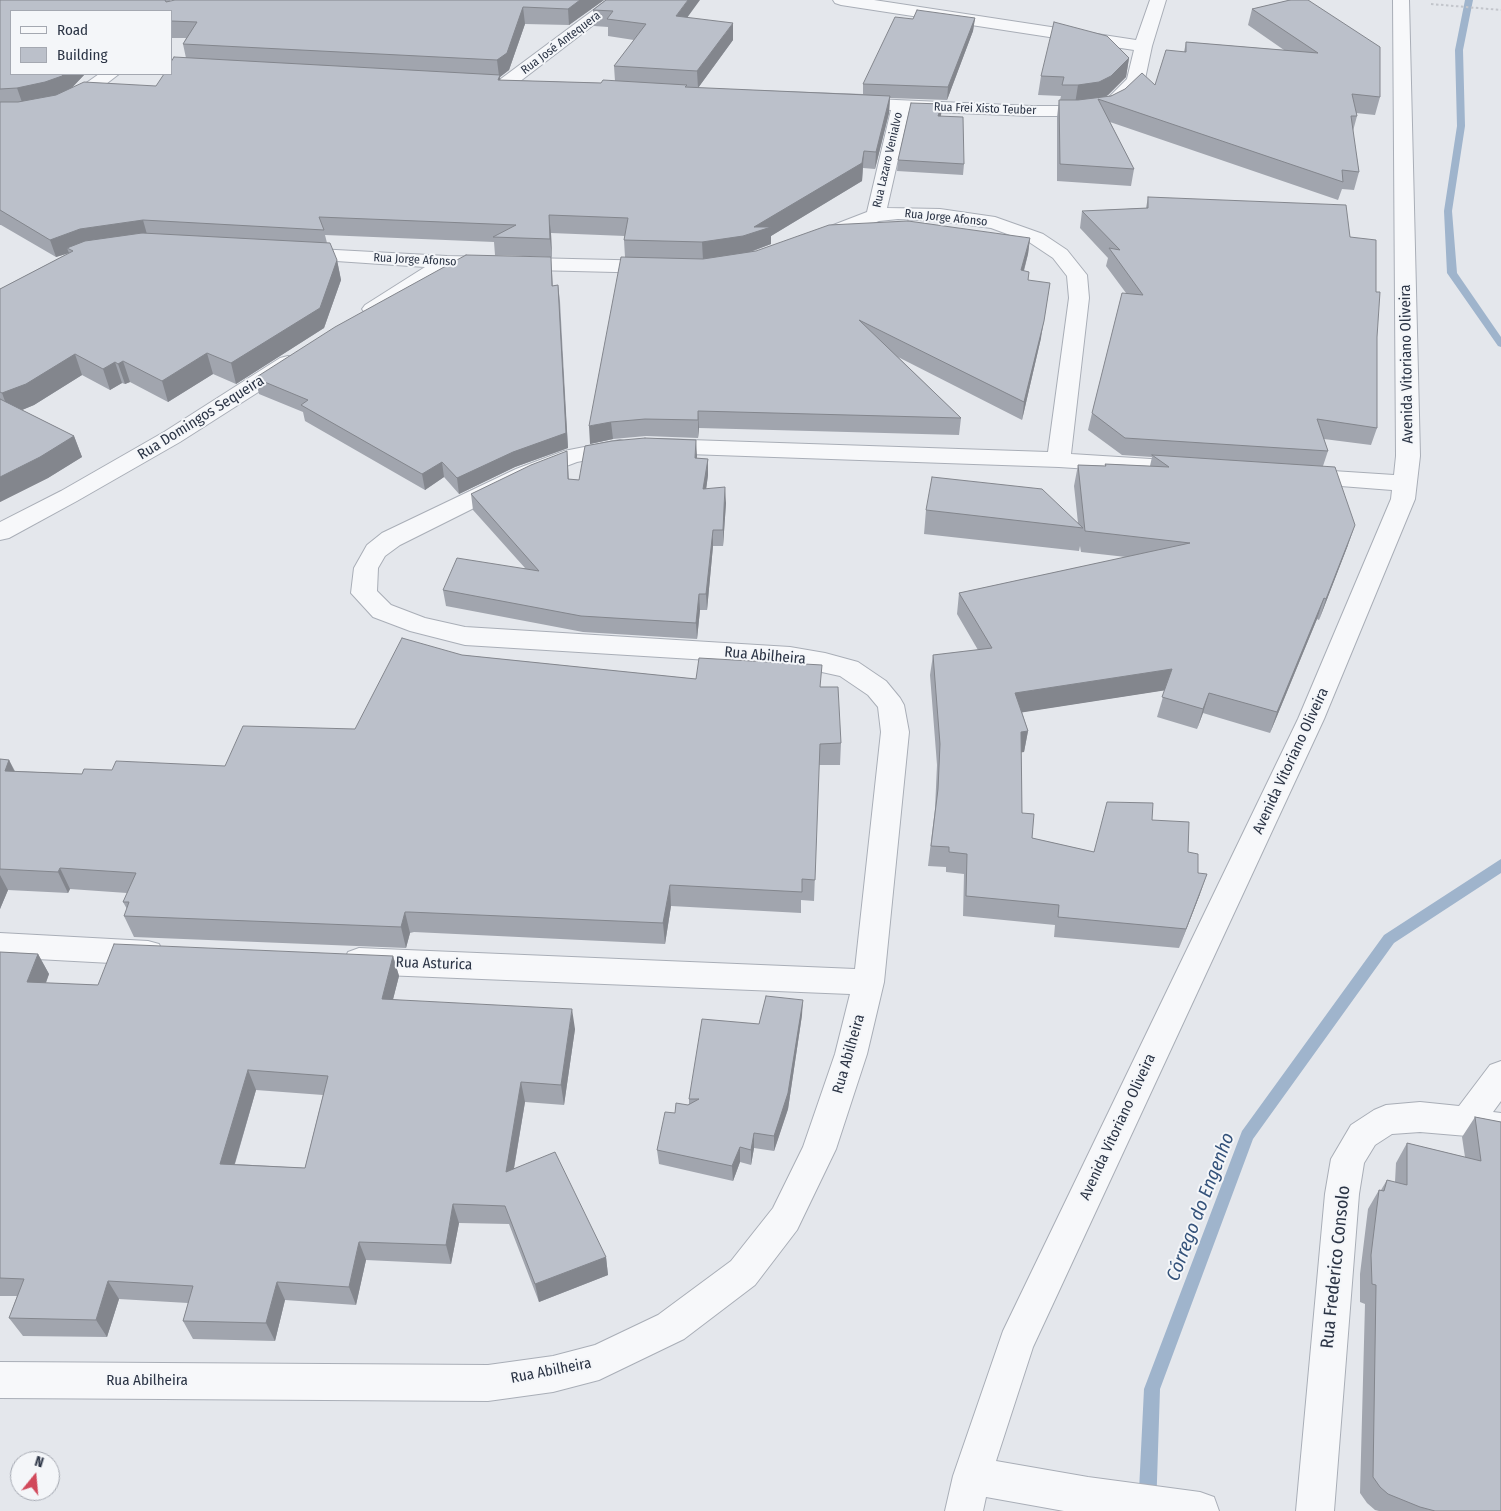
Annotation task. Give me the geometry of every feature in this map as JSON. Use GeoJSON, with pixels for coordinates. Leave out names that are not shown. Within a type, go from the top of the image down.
{"type":"FeatureCollection","features":[{"type":"Feature","properties":{"kind":"street","name":"Rua José Antequera"},"geometry":{"type":"LineString","coordinates":[[504,85],[618,0]]}},
{"type":"Feature","properties":{"kind":"street"},"geometry":{"type":"LineString","coordinates":[[841,0],[891,3],[1143,46]]}},
{"type":"Feature","properties":{"kind":"street","name":"Rua Frei Xisto Teuber"},"geometry":{"type":"LineString","coordinates":[[831,102],[1032,111],[1076,111],[1101,108],[1116,101],[1136,79],[1143,46],[1158,0]]}},
{"type":"Feature","properties":{"kind":"street","name":"Avenida Vitoriano Oliveira"},"geometry":{"type":"LineString","coordinates":[[968,1494],[1016,1343],[1311,719],[1403,499],[1408,456],[1401,0]]}},
{"type":"Feature","properties":{"kind":"street"},"geometry":{"type":"LineString","coordinates":[[0,113],[23,112],[55,106],[78,97],[109,75]]}},
{"type":"Feature","properties":{"kind":"street"},"geometry":{"type":"LineString","coordinates":[[485,84],[534,87]]}},
{"type":"Feature","properties":{"kind":"street","name":"Rua Lazaro Venialvo"},"geometry":{"type":"LineString","coordinates":[[876,215],[901,106]]}},
{"type":"Feature","properties":{"kind":"street","name":"Rua Jorge Afonso"},"geometry":{"type":"LineString","coordinates":[[802,244],[876,215],[898,213],[940,215],[995,223],[1036,238],[1060,254],[1077,275],[1079,298],[1058,460]]}},
{"type":"Feature","properties":{"kind":"street","name":"Rua Jorge Afonso"},"geometry":{"type":"LineString","coordinates":[[278,253],[447,262],[673,267]]}},
{"type":"Feature","properties":{"kind":"street"},"geometry":{"type":"LineString","coordinates":[[355,320],[447,262]]}},
{"type":"Feature","properties":{"kind":"street","name":"Rua Domingos Sequeira"},"geometry":{"type":"LineString","coordinates":[[0,532],[70,496],[172,437],[305,352]]}},
{"type":"Feature","properties":{"kind":"street","name":"Rua Abilheira"},"geometry":{"type":"LineString","coordinates":[[0,1380],[488,1383],[553,1374],[599,1362],[671,1327],[743,1273],[785,1218],[819,1149],[851,1054],[869,982],[895,732],[891,705],[877,688],[849,669],[825,662],[790,656],[465,636],[419,625],[382,611],[364,593],[366,568],[376,551],[391,539],[524,474],[572,456],[613,448],[646,445],[1058,460],[1208,470]]}},
{"type":"Feature","properties":{"kind":"street"},"geometry":{"type":"LineString","coordinates":[[1277,474],[1406,482]]}},
{"type":"Feature","properties":{"kind":"street"},"geometry":{"type":"LineString","coordinates":[[0,946],[175,954]]}},
{"type":"Feature","properties":{"kind":"street","name":"Rua Asturica"},"geometry":{"type":"LineString","coordinates":[[329,959],[869,982]]}},
{"type":"Feature","properties":{"kind":"street"},"geometry":{"type":"LineString","coordinates":[[1467,1121],[1501,1075]]}},
{"type":"Feature","properties":{"kind":"street","name":"Rua Frederico Consolo"},"geometry":{"type":"LineString","coordinates":[[1314,1511],[1338,1242],[1348,1159],[1362,1135],[1386,1120],[1420,1117],[1467,1121],[1501,1128]]}},
{"type":"Feature","properties":{"kind":"street"},"geometry":{"type":"LineString","coordinates":[[968,1494],[1088,1496],[1200,1511]]}},
{"type":"Feature","properties":{"kind":"path"},"geometry":{"type":"LineString","coordinates":[[1401,0],[1501,10]]}},
{"type":"Feature","properties":{"kind":"building"},"geometry":{"type":"Polygon","coordinates":[[[0,0],[165,0],[166,2],[175,0],[580,0],[568,9],[523,7],[507,53],[497,60],[183,44],[197,22],[172,21],[172,10],[10,10],[10,75],[63,75],[45,82],[17,88],[0,89],[0,0]]]}},
{"type":"Feature","properties":{"kind":"building"},"geometry":{"type":"Polygon","coordinates":[[[606,0],[688,0],[676,16],[733,23],[697,71],[614,66],[646,24],[607,19],[613,11],[593,10],[606,0]]]}},
{"type":"Feature","properties":{"kind":"building"},"geometry":{"type":"Polygon","coordinates":[[[1290,0],[1308,0],[1380,47],[1380,97],[1352,94],[1357,116],[1351,116],[1359,172],[1342,170],[1343,182],[1098,99],[1134,169],[1060,164],[1059,100],[1111,96],[1125,89],[1142,73],[1155,85],[1166,50],[1186,52],[1186,42],[1318,53],[1252,9],[1290,0]]]}},
{"type":"Feature","properties":{"kind":"building"},"geometry":{"type":"Polygon","coordinates":[[[917,10],[975,18],[948,87],[863,84],[895,17],[913,19],[917,10]]]}},
{"type":"Feature","properties":{"kind":"building"},"geometry":{"type":"Polygon","coordinates":[[[1054,22],[1107,36],[1129,58],[1111,76],[1099,82],[1062,85],[1064,77],[1041,76],[1054,22]]]}},
{"type":"Feature","properties":{"kind":"building"},"geometry":{"type":"Polygon","coordinates":[[[174,57],[500,75],[498,80],[601,83],[603,80],[687,85],[685,87],[890,96],[876,152],[864,151],[862,163],[754,227],[771,227],[743,236],[702,242],[624,240],[628,218],[549,215],[550,239],[493,237],[516,225],[319,217],[324,230],[143,220],[80,229],[50,240],[0,210],[0,102],[18,102],[56,95],[84,82],[156,86],[163,75],[172,75],[172,60],[174,57]]]}},
{"type":"Feature","properties":{"kind":"building"},"geometry":{"type":"Polygon","coordinates":[[[911,103],[942,104],[938,116],[963,117],[964,164],[898,160],[911,103]]]}},
{"type":"Feature","properties":{"kind":"building"},"geometry":{"type":"Polygon","coordinates":[[[1148,197],[1346,205],[1350,237],[1376,240],[1376,292],[1380,292],[1377,337],[1377,428],[1317,419],[1328,451],[1125,438],[1092,413],[1122,293],[1143,295],[1109,248],[1120,250],[1082,211],[1148,208],[1148,197]]]}},
{"type":"Feature","properties":{"kind":"building"},"geometry":{"type":"Polygon","coordinates":[[[908,221],[1030,238],[1021,270],[1029,272],[1028,280],[1050,283],[1044,321],[1024,402],[859,320],[961,418],[698,411],[698,420],[645,419],[589,426],[621,257],[703,259],[756,251],[829,225],[908,221]]]}},
{"type":"Feature","properties":{"kind":"building"},"geometry":{"type":"Polygon","coordinates":[[[142,233],[330,243],[337,260],[320,308],[231,363],[207,353],[162,381],[123,361],[118,364],[115,362],[103,369],[75,354],[26,384],[2,393],[0,392],[0,289],[73,251],[67,248],[85,241],[142,233]]]}},
{"type":"Feature","properties":{"kind":"building"},"geometry":{"type":"Polygon","coordinates":[[[466,255],[551,257],[552,286],[558,285],[566,433],[513,452],[457,478],[442,462],[422,474],[301,405],[308,400],[255,378],[335,327],[466,255]]]}},
{"type":"Feature","properties":{"kind":"building"},"geometry":{"type":"Polygon","coordinates":[[[0,399],[74,436],[40,457],[0,477],[0,399]]]}},
{"type":"Feature","properties":{"kind":"building"},"geometry":{"type":"Polygon","coordinates":[[[645,438],[696,440],[695,458],[708,459],[703,489],[725,487],[723,530],[713,530],[706,594],[699,594],[696,623],[581,616],[443,590],[457,558],[539,571],[471,494],[531,465],[567,451],[568,479],[579,480],[585,446],[645,438]]]}},
{"type":"Feature","properties":{"kind":"building"},"geometry":{"type":"Polygon","coordinates":[[[1152,455],[1335,467],[1355,525],[1326,599],[1324,598],[1277,712],[1209,693],[1203,709],[1162,697],[1172,669],[1015,693],[1028,731],[1021,732],[1022,813],[1034,814],[1032,838],[1094,852],[1107,802],[1153,803],[1152,820],[1189,822],[1188,852],[1198,854],[1198,873],[1207,874],[1186,929],[1058,917],[1059,905],[966,896],[967,854],[949,852],[949,847],[931,846],[938,789],[940,744],[933,655],[992,648],[959,593],[1190,543],[1085,531],[1078,465],[1106,466],[1105,464],[1169,467],[1152,455]]]}},
{"type":"Feature","properties":{"kind":"building"},"geometry":{"type":"Polygon","coordinates":[[[932,477],[1042,489],[1083,528],[926,510],[932,477]]]}},
{"type":"Feature","properties":{"kind":"building"},"geometry":{"type":"Polygon","coordinates":[[[402,638],[462,655],[696,679],[699,658],[822,665],[820,687],[838,687],[841,743],[820,744],[815,880],[802,879],[802,892],[670,885],[663,923],[405,912],[401,927],[124,916],[129,902],[123,902],[136,873],[60,868],[58,872],[0,869],[0,759],[9,760],[5,771],[82,774],[84,769],[112,770],[116,761],[225,766],[243,726],[355,729],[402,638]]]}},
{"type":"Feature","properties":{"kind":"building"},"geometry":{"type":"Polygon","coordinates":[[[114,944],[393,956],[382,999],[572,1009],[561,1085],[521,1082],[506,1172],[555,1152],[606,1257],[535,1284],[505,1206],[453,1204],[446,1245],[359,1242],[349,1287],[277,1282],[266,1323],[183,1321],[193,1286],[108,1281],[96,1320],[9,1318],[24,1279],[0,1278],[0,952],[38,954],[27,982],[98,985],[114,944]],[[248,1070],[220,1164],[305,1168],[328,1076],[248,1070]]]}},
{"type":"Feature","properties":{"kind":"building"},"geometry":{"type":"Polygon","coordinates":[[[766,996],[803,1000],[788,1093],[774,1136],[754,1133],[751,1150],[740,1147],[732,1166],[657,1150],[665,1112],[675,1113],[676,1103],[688,1105],[699,1099],[689,1099],[702,1019],[759,1024],[766,996]]]}},
{"type":"Feature","properties":{"kind":"building"},"geometry":{"type":"Polygon","coordinates":[[[1475,1117],[1501,1122],[1501,1511],[1435,1511],[1388,1494],[1373,1477],[1376,1285],[1372,1284],[1371,1255],[1379,1190],[1384,1191],[1387,1180],[1407,1185],[1407,1143],[1481,1161],[1475,1117]]]}},
{"type":"Feature","properties":{"kind":"waterway","name":"Córrego do Engenho"},"geometry":{"type":"LineString","coordinates":[[1469,0],[1459,50],[1461,126],[1448,211],[1452,273],[1501,344]]}},
{"type":"Feature","properties":{"kind":"waterway","name":"Córrego do Engenho"},"geometry":{"type":"LineString","coordinates":[[1147,1511],[1152,1389],[1247,1136],[1389,939],[1500,867],[1501,864]]}}]}
